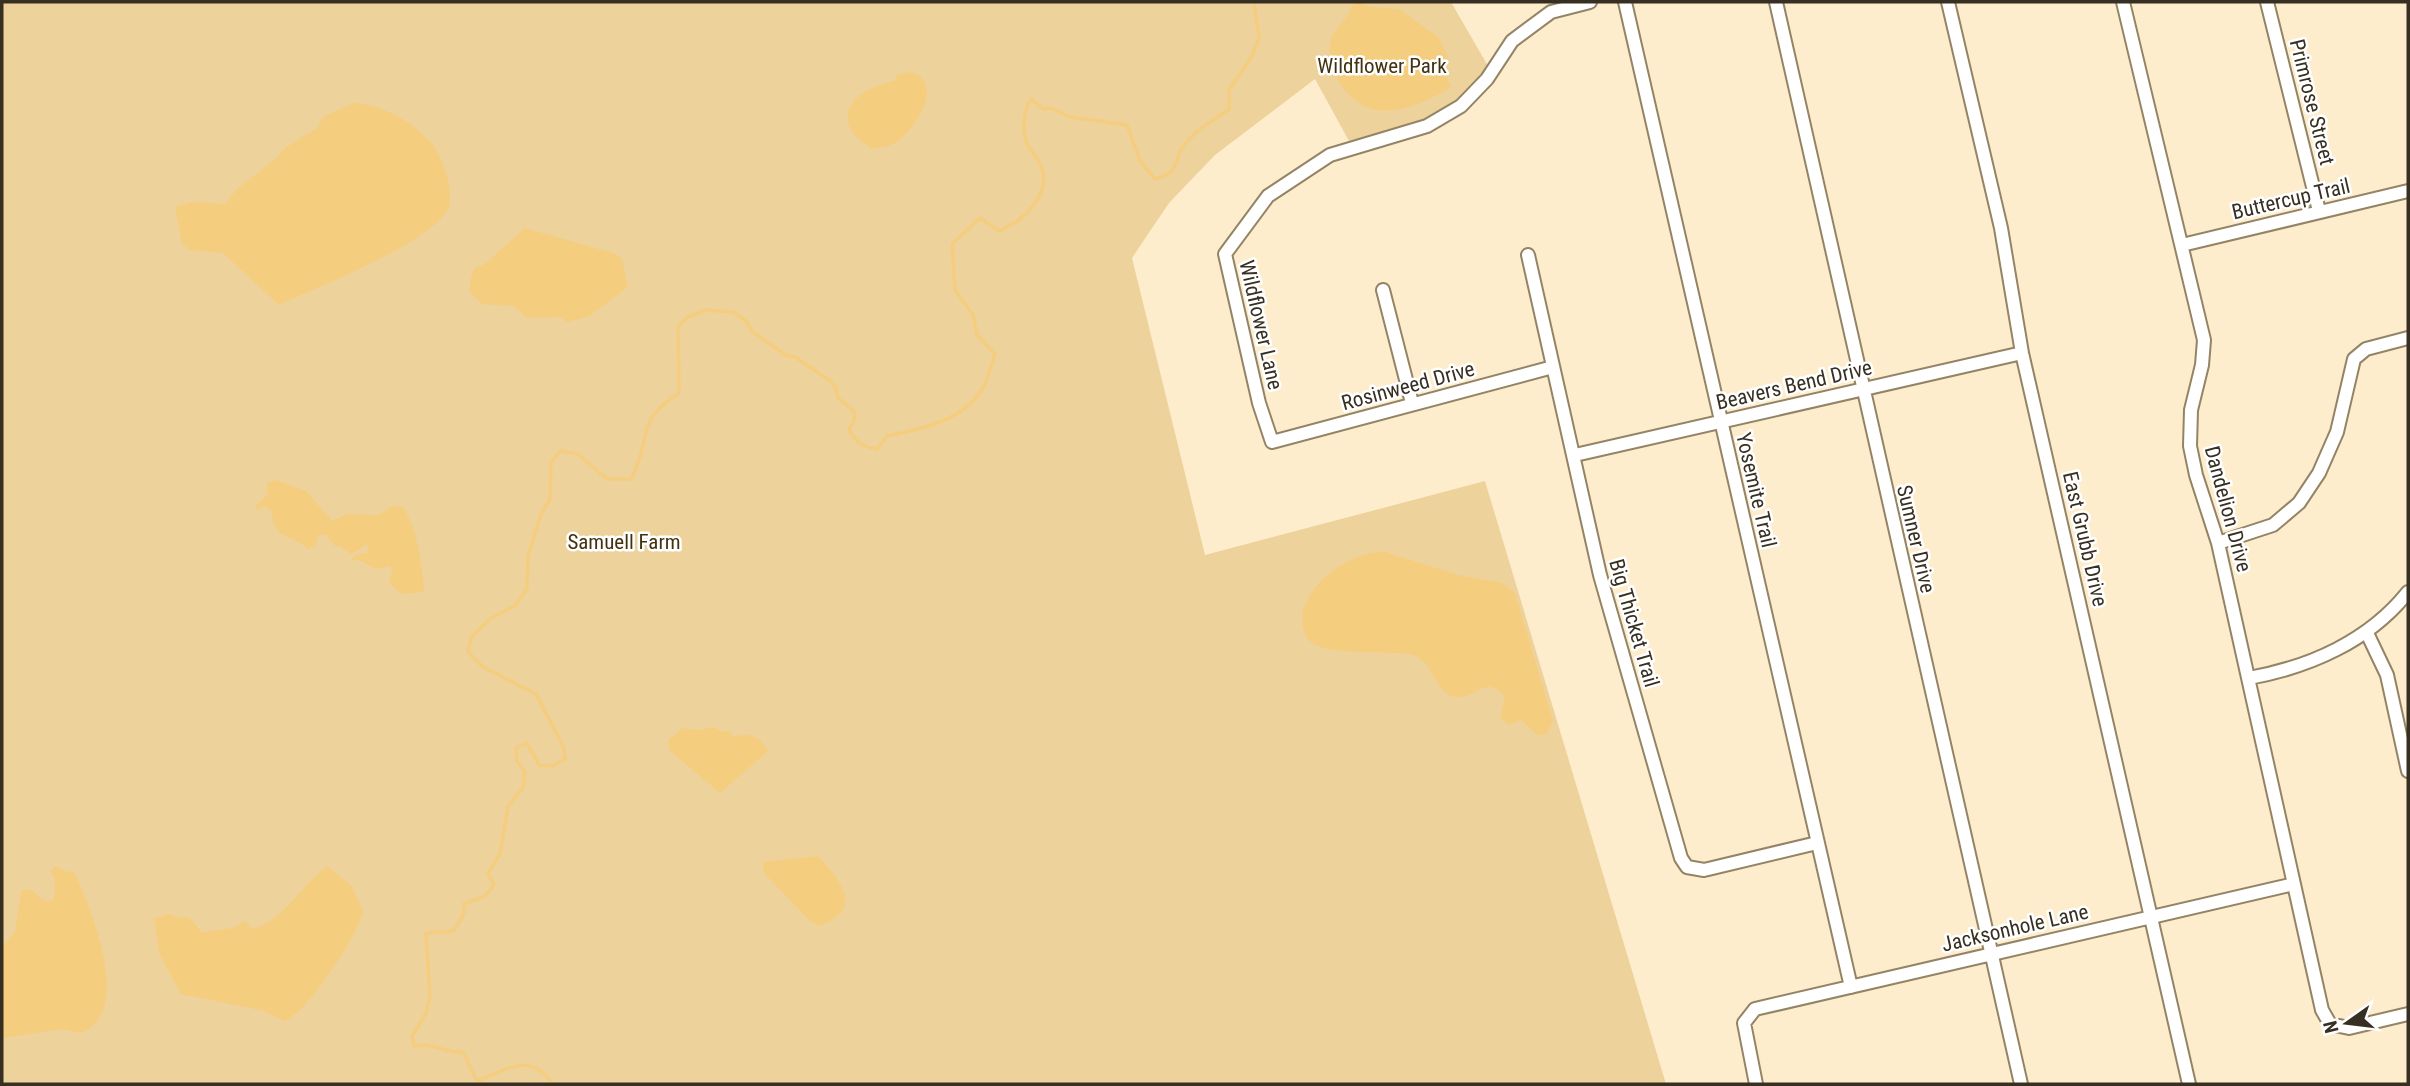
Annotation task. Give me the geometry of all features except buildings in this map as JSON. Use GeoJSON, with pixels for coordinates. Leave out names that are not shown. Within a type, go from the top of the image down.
{"type":"FeatureCollection","features":[{"type":"Feature","properties":{"kind":"street","name":"Wildflower Lane"},"geometry":{"type":"LineString","coordinates":[[1272,442],[1259,403],[1225,254],[1268,196],[1331,155],[1427,126],[1461,106],[1487,79],[1512,41],[1551,12],[1590,2]]}},
{"type":"Feature","properties":{"kind":"street","name":"Yosemite Trail"},"geometry":{"type":"LineString","coordinates":[[1625,2],[1850,986]]}},
{"type":"Feature","properties":{"kind":"street","name":"Sumner Drive"},"geometry":{"type":"LineString","coordinates":[[1776,2],[2021,1084]]}},
{"type":"Feature","properties":{"kind":"street","name":"East Grubb Drive"},"geometry":{"type":"LineString","coordinates":[[1948,2],[2001,228],[2022,353],[2189,1084]]}},
{"type":"Feature","properties":{"kind":"street","name":"Dandelion Drive"},"geometry":{"type":"LineString","coordinates":[[2123,2],[2204,340],[2202,365],[2191,410],[2190,446],[2196,475],[2218,543],[2322,1010],[2330,1024],[2349,1028],[2408,1014]]}},
{"type":"Feature","properties":{"kind":"street","name":"Primrose Street"},"geometry":{"type":"LineString","coordinates":[[2267,2],[2319,211]]}},
{"type":"Feature","properties":{"kind":"street","name":"Buttercup Trail"},"geometry":{"type":"LineString","coordinates":[[2182,245],[2408,191]]}},
{"type":"Feature","properties":{"kind":"street","name":"Big Thicket Trail"},"geometry":{"type":"LineString","coordinates":[[1528,256],[1600,575],[1681,858],[1687,867],[1704,870],[1817,843]]}},
{"type":"Feature","properties":{"kind":"street"},"geometry":{"type":"LineString","coordinates":[[1383,290],[1412,404]]}},
{"type":"Feature","properties":{"kind":"street"},"geometry":{"type":"LineString","coordinates":[[2218,543],[2273,525],[2300,503],[2319,473],[2337,432],[2354,359],[2366,349],[2408,338]]}},
{"type":"Feature","properties":{"kind":"street","name":"Beavers Bend Drive"},"geometry":{"type":"LineString","coordinates":[[1575,455],[2022,353]]}},
{"type":"Feature","properties":{"kind":"street","name":"Rosinweed Drive"},"geometry":{"type":"LineString","coordinates":[[1272,442],[1553,367]]}},
{"type":"Feature","properties":{"kind":"street"},"geometry":{"type":"LineString","coordinates":[[2249,678],[2302,665],[2367,632],[2408,592]]}},
{"type":"Feature","properties":{"kind":"street"},"geometry":{"type":"LineString","coordinates":[[2367,632],[2387,675],[2408,771]]}},
{"type":"Feature","properties":{"kind":"street","name":"Jacksonhole Lane"},"geometry":{"type":"LineString","coordinates":[[1756,1084],[1744,1032],[1747,1015],[1755,1009],[2294,884]]}},
{"type":"Feature","properties":{"kind":"green space","name":"Samuell Farm"},"geometry":{"type":"Polygon","coordinates":[[[2,2],[1451,2],[1488,66],[1458,99],[1443,110],[1410,125],[1349,141],[1315,79],[1215,155],[1169,203],[1132,258],[1205,555],[1485,481],[1666,1084],[2,1084],[2,2]]]}},
{"type":"Feature","properties":{"kind":"shaded area"},"geometry":{"type":"Polygon","coordinates":[[[1356,2],[1372,7],[1399,9],[1439,38],[1448,57],[1448,81],[1452,86],[1416,104],[1386,111],[1367,107],[1349,95],[1332,67],[1330,46],[1333,34],[1356,2]]]}},
{"type":"Feature","properties":{"kind":"shaded area"},"geometry":{"type":"Polygon","coordinates":[[[911,72],[921,78],[926,86],[927,95],[919,116],[898,141],[871,149],[851,130],[849,110],[859,96],[867,91],[894,81],[897,75],[911,72]]]}},
{"type":"Feature","properties":{"kind":"shaded area"},"geometry":{"type":"Polygon","coordinates":[[[353,103],[375,107],[397,116],[417,129],[436,150],[450,191],[449,206],[440,219],[423,234],[345,276],[279,305],[223,253],[190,250],[182,244],[175,207],[192,202],[225,204],[237,189],[285,148],[317,128],[323,117],[353,103]]]}},
{"type":"Feature","properties":{"kind":"shaded area"},"geometry":{"type":"Polygon","coordinates":[[[525,228],[616,254],[622,259],[628,287],[588,317],[566,322],[562,317],[527,318],[514,306],[482,304],[470,292],[474,268],[485,264],[525,228]]]}},
{"type":"Feature","properties":{"kind":"shaded area"},"geometry":{"type":"Polygon","coordinates":[[[276,480],[306,491],[332,521],[347,514],[378,515],[393,506],[402,507],[415,535],[424,592],[401,594],[389,583],[392,570],[389,566],[376,569],[357,559],[351,562],[355,555],[367,553],[368,544],[351,554],[340,546],[336,547],[325,535],[319,535],[315,546],[308,549],[279,532],[271,510],[264,506],[257,510],[255,507],[267,495],[267,483],[276,480]]]}},
{"type":"Feature","properties":{"kind":"shaded area"},"geometry":{"type":"Polygon","coordinates":[[[1385,552],[1458,575],[1502,583],[1515,593],[1553,721],[1547,734],[1537,735],[1521,720],[1508,725],[1500,717],[1505,697],[1492,687],[1482,688],[1465,696],[1450,695],[1418,657],[1409,654],[1327,649],[1309,640],[1303,625],[1303,610],[1310,595],[1322,581],[1352,559],[1369,553],[1385,552]]]}},
{"type":"Feature","properties":{"kind":"shaded area"},"geometry":{"type":"Polygon","coordinates":[[[714,727],[730,732],[733,737],[754,736],[768,751],[720,793],[669,750],[668,740],[683,728],[697,730],[714,727]]]}},
{"type":"Feature","properties":{"kind":"shaded area"},"geometry":{"type":"Polygon","coordinates":[[[818,856],[840,884],[845,902],[842,911],[834,919],[819,926],[811,922],[764,873],[763,862],[818,856]]]}},
{"type":"Feature","properties":{"kind":"shaded area"},"geometry":{"type":"Polygon","coordinates":[[[55,866],[67,872],[74,871],[89,909],[104,958],[107,982],[105,1004],[97,1021],[81,1033],[63,1029],[2,1038],[2,947],[15,932],[21,891],[30,889],[46,902],[54,900],[55,878],[50,872],[55,866]]]}},
{"type":"Feature","properties":{"kind":"shaded area"},"geometry":{"type":"Polygon","coordinates":[[[327,866],[351,885],[363,911],[342,954],[318,990],[294,1015],[284,1021],[264,1011],[181,994],[159,953],[154,918],[170,914],[178,918],[186,917],[201,932],[233,928],[245,921],[252,929],[283,911],[327,866]]]}},
{"type":"Feature","properties":{"kind":"waterway"},"geometry":{"type":"LineString","coordinates":[[553,1084],[536,1068],[527,1065],[509,1068],[477,1081],[463,1052],[427,1045],[414,1046],[412,1036],[426,1013],[430,997],[426,933],[454,931],[464,913],[464,904],[485,896],[494,885],[488,873],[500,854],[508,807],[523,787],[525,772],[517,761],[516,748],[527,743],[539,765],[552,766],[565,759],[564,748],[536,694],[483,667],[468,652],[471,637],[490,619],[516,605],[527,588],[528,556],[541,514],[550,499],[551,463],[560,451],[578,454],[607,479],[631,479],[649,422],[665,403],[679,393],[678,326],[688,317],[706,310],[733,312],[745,320],[752,331],[785,355],[795,357],[829,380],[835,386],[838,398],[854,411],[855,419],[849,429],[851,434],[868,447],[877,449],[887,436],[912,431],[963,410],[981,391],[995,354],[977,335],[973,315],[955,290],[952,244],[980,218],[999,231],[1018,221],[1040,196],[1043,175],[1039,161],[1027,144],[1024,130],[1025,113],[1031,99],[1043,109],[1051,108],[1070,117],[1127,125],[1140,161],[1155,179],[1164,176],[1173,169],[1181,150],[1190,139],[1229,109],[1229,90],[1251,58],[1259,38],[1254,2]]}},
{"type":"Feature","properties":{"kind":"park label","name":"Wildflower Park"},"geometry":{"type":"Point","coordinates":[1382,66]}}]}
